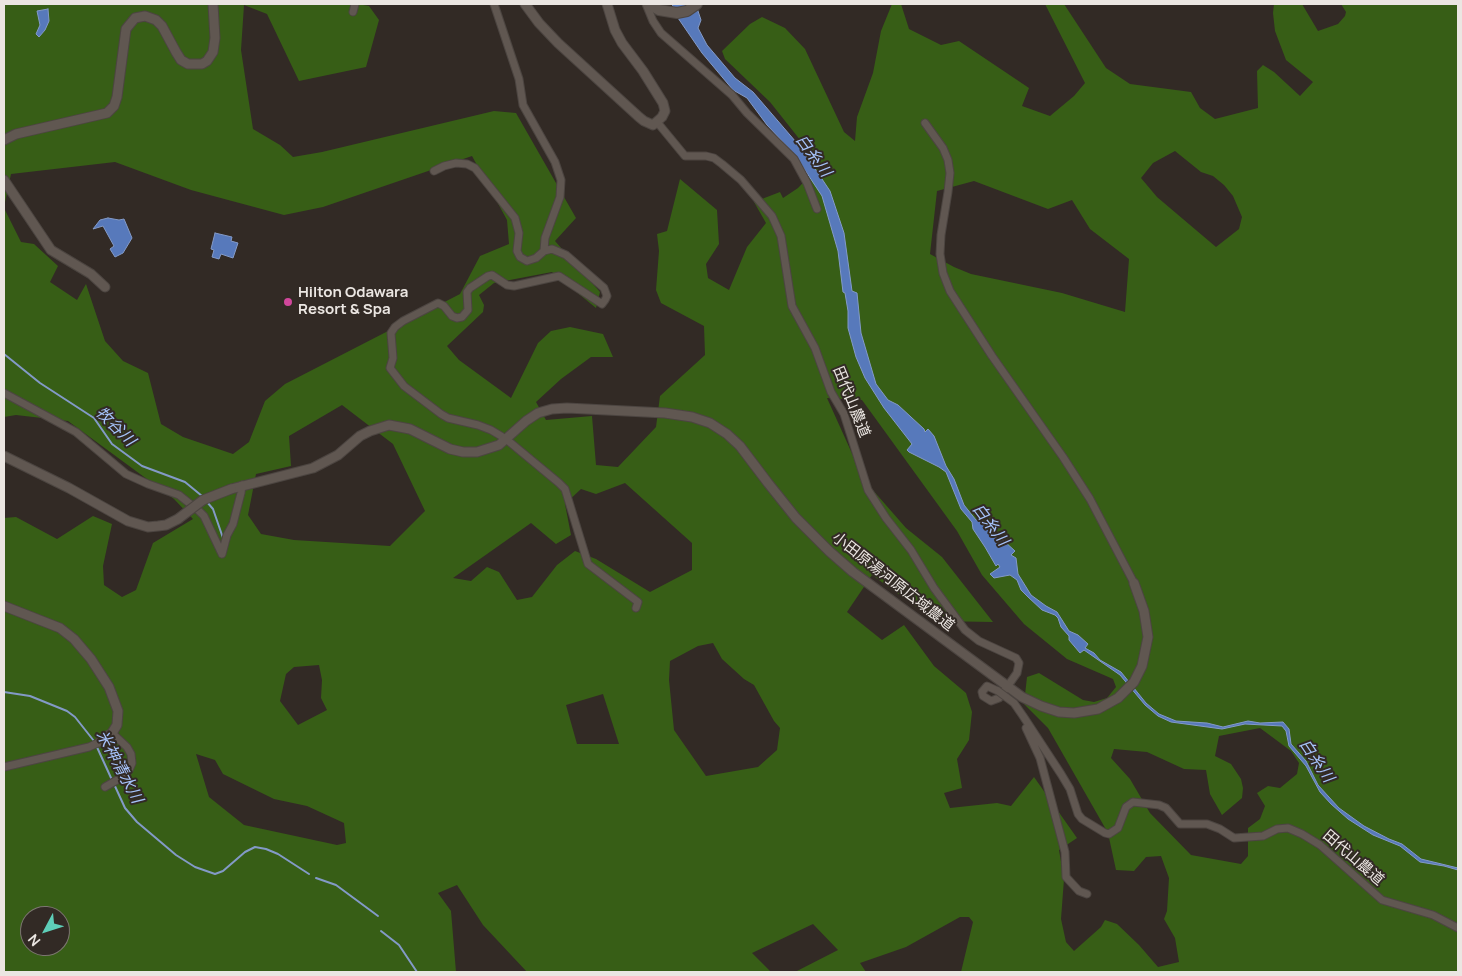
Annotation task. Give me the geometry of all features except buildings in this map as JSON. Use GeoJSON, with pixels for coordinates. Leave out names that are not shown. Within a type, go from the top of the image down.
{"type":"FeatureCollection","features":[{"type":"Feature","properties":{"kind":"main road"},"geometry":{"type":"LineString","coordinates":[[648,4],[669,13],[683,12],[697,4]]}},
{"type":"Feature","properties":{"kind":"street"},"geometry":{"type":"LineString","coordinates":[[4,140],[16,134],[107,113],[114,106],[117,97],[126,29],[135,18],[145,16],[156,20],[162,26],[181,60],[188,64],[196,65],[207,61],[213,52],[215,38],[213,4]]}},
{"type":"Feature","properties":{"kind":"street"},"geometry":{"type":"LineString","coordinates":[[494,4],[519,79],[523,105],[555,162],[561,180],[560,197],[545,238],[544,251]]}},
{"type":"Feature","properties":{"kind":"street"},"geometry":{"type":"LineString","coordinates":[[525,4],[539,23],[558,43],[639,118],[652,124],[657,122],[665,112],[663,103],[643,71],[622,43],[615,30],[607,4]]}},
{"type":"Feature","properties":{"kind":"street"},"geometry":{"type":"LineString","coordinates":[[648,4],[653,21],[661,33],[732,95],[747,114],[794,159],[807,183],[817,209]]}},
{"type":"Feature","properties":{"kind":"street","name":"田代山農道"},"geometry":{"type":"LineString","coordinates":[[657,122],[686,156],[706,156],[714,158],[722,164],[741,180],[772,216],[781,236],[792,306],[814,348],[831,392],[844,414],[868,490],[886,518],[911,550],[934,588],[966,630],[979,642],[1016,658],[1019,668],[1008,686],[995,700],[986,699],[983,696],[982,692],[987,686],[998,691],[1006,697],[1014,703],[1070,789],[1078,814],[1082,819],[1109,834],[1118,828],[1126,807],[1133,802],[1166,808],[1180,824],[1207,824],[1220,829],[1234,838],[1263,836],[1277,829],[1288,828],[1320,845],[1382,900],[1433,915],[1458,928]]}},
{"type":"Feature","properties":{"kind":"street","name":"小田原湯河原広域農道"},"geometry":{"type":"LineString","coordinates":[[4,456],[69,488],[128,521],[148,527],[166,525],[178,519],[203,500],[231,488],[313,468],[338,455],[360,436],[377,427],[398,426],[410,429],[450,449],[463,452],[486,450],[499,445],[526,421],[538,413],[552,409],[567,408],[665,413],[692,417],[710,424],[727,434],[740,446],[796,518],[853,572],[1008,686],[1041,706],[1059,712],[1086,712],[1098,709],[1118,698],[1130,686],[1142,666],[1148,637],[1144,611],[1134,583],[1090,499],[950,291],[942,272],[940,254],[948,192],[949,166],[943,148],[925,123]]}},
{"type":"Feature","properties":{"kind":"street"},"geometry":{"type":"LineString","coordinates":[[434,172],[444,166],[456,163],[467,164],[475,168],[515,218],[519,233],[516,251],[520,257],[527,261],[536,258],[544,251],[552,249],[566,255],[604,288],[607,296],[602,304],[559,276],[514,286],[507,285],[492,275],[470,288],[467,292],[468,310],[462,317],[452,316],[444,306],[438,304],[402,321],[395,327],[391,333],[393,358],[390,368],[404,386],[448,418],[478,425],[506,440],[564,489],[588,564],[638,602],[636,608]]}},
{"type":"Feature","properties":{"kind":"street"},"geometry":{"type":"LineString","coordinates":[[4,180],[51,250],[91,274],[106,288]]}},
{"type":"Feature","properties":{"kind":"street"},"geometry":{"type":"LineString","coordinates":[[4,393],[76,432],[126,474],[179,495],[204,516],[222,554],[227,535],[233,524],[242,486]]}},
{"type":"Feature","properties":{"kind":"street"},"geometry":{"type":"LineString","coordinates":[[4,606],[60,628],[83,648],[103,676],[114,698],[118,718],[112,733],[89,748],[4,767]]}},
{"type":"Feature","properties":{"kind":"street"},"geometry":{"type":"LineString","coordinates":[[1023,716],[1024,723],[1040,758],[1064,852],[1066,878],[1079,891],[1087,894]]}},
{"type":"Feature","properties":{"kind":"street"},"geometry":{"type":"LineString","coordinates":[[107,786],[124,776],[131,768],[132,759],[131,754],[121,740],[112,733]]}},
{"type":"Feature","properties":{"kind":"green space"},"geometry":{"type":"Polygon","coordinates":[[[4,4],[357,4],[369,6],[379,20],[366,67],[299,81],[267,14],[244,5],[241,50],[253,129],[280,145],[293,157],[322,152],[494,111],[516,113],[576,218],[555,241],[600,292],[596,308],[552,272],[494,283],[479,295],[484,305],[483,312],[447,346],[459,360],[511,398],[538,343],[551,331],[570,327],[603,334],[613,357],[591,357],[561,379],[536,402],[546,420],[592,416],[596,465],[618,467],[656,427],[660,396],[705,355],[704,326],[661,303],[656,290],[659,251],[657,234],[667,231],[680,179],[717,210],[719,244],[706,264],[708,278],[729,290],[747,247],[766,223],[754,202],[780,192],[783,198],[798,188],[820,165],[770,102],[725,59],[722,51],[750,24],[762,17],[785,28],[805,49],[844,132],[855,141],[857,117],[873,73],[881,31],[892,4],[901,4],[909,29],[941,45],[959,41],[1029,88],[1022,106],[1050,116],[1074,96],[1085,83],[1045,4],[1064,4],[1106,68],[1130,84],[1191,92],[1200,108],[1215,119],[1258,108],[1257,71],[1263,65],[1274,72],[1300,96],[1313,82],[1286,60],[1275,31],[1274,4],[1302,4],[1318,31],[1338,24],[1345,16],[1346,12],[1341,4],[1458,4],[1458,972],[961,972],[973,922],[969,917],[960,917],[906,947],[860,963],[866,972],[795,972],[838,950],[813,924],[752,953],[771,972],[527,972],[483,925],[457,885],[438,893],[451,911],[456,972],[4,972],[4,518],[16,517],[57,539],[93,516],[112,524],[103,566],[104,585],[122,597],[136,590],[153,543],[193,519],[174,499],[68,421],[16,415],[4,417],[4,208],[21,242],[34,244],[58,266],[50,282],[77,300],[86,284],[105,341],[123,361],[148,373],[161,424],[183,437],[233,454],[249,442],[265,401],[285,384],[460,294],[480,256],[509,244],[507,220],[472,156],[323,207],[284,215],[191,190],[115,162],[11,174],[4,207],[4,4]],[[1175,151],[1153,163],[1141,178],[1157,197],[1216,247],[1239,229],[1242,217],[1233,196],[1224,185],[1213,176],[1201,172],[1175,151]],[[974,181],[937,191],[930,254],[971,274],[1062,293],[1125,312],[1129,259],[1090,229],[1072,200],[1048,209],[974,181]],[[827,398],[864,480],[906,528],[942,557],[993,622],[936,621],[872,575],[847,612],[882,640],[904,625],[934,666],[966,693],[972,712],[969,740],[957,759],[962,788],[944,793],[950,808],[997,803],[1011,806],[1034,777],[1077,838],[1059,850],[1064,879],[1061,919],[1066,942],[1074,951],[1101,927],[1105,920],[1117,924],[1158,967],[1179,962],[1175,938],[1164,919],[1167,911],[1169,878],[1161,856],[1146,857],[1134,871],[1116,870],[1108,833],[1048,728],[1024,704],[1027,677],[1039,673],[1083,700],[1094,702],[1107,698],[1116,687],[1113,679],[1067,659],[1024,624],[982,575],[957,531],[862,400],[827,398]],[[342,405],[289,436],[291,466],[256,474],[248,515],[261,534],[294,540],[390,546],[425,511],[393,444],[342,405]],[[625,483],[596,494],[581,489],[565,504],[571,535],[556,544],[531,523],[453,578],[471,581],[487,567],[499,572],[517,600],[532,597],[557,565],[575,551],[596,559],[650,592],[692,570],[692,543],[625,483]],[[713,643],[698,646],[670,661],[669,680],[674,730],[706,776],[758,767],[777,750],[780,728],[774,721],[754,685],[744,679],[722,659],[713,643]],[[319,665],[294,667],[286,674],[280,701],[298,725],[327,710],[321,698],[322,680],[319,665]],[[603,694],[566,705],[577,744],[619,744],[603,694]],[[1260,728],[1219,736],[1215,756],[1231,764],[1241,779],[1243,788],[1242,798],[1222,815],[1210,794],[1206,770],[1184,769],[1147,752],[1114,749],[1111,758],[1130,779],[1150,813],[1191,855],[1241,864],[1248,856],[1248,828],[1260,819],[1265,806],[1257,793],[1268,786],[1280,788],[1297,774],[1299,763],[1291,751],[1260,728]],[[196,754],[209,797],[244,825],[337,845],[346,843],[344,823],[307,806],[274,799],[223,774],[215,760],[196,754]]]}},
{"type":"Feature","properties":{"kind":"water"},"geometry":{"type":"Polygon","coordinates":[[[672,4],[693,4],[697,8],[701,20],[698,28],[707,45],[735,78],[753,92],[802,149],[830,191],[844,233],[852,291],[857,293],[861,333],[876,384],[888,400],[898,405],[925,432],[928,429],[934,436],[964,505],[976,520],[982,521],[1015,551],[1011,555],[1016,558],[1018,574],[1031,595],[1057,612],[1069,631],[1078,635],[1088,644],[1085,648],[1094,653],[1100,660],[1121,672],[1146,703],[1159,714],[1176,721],[1207,723],[1223,727],[1248,721],[1260,723],[1283,722],[1289,729],[1291,744],[1306,761],[1318,785],[1339,808],[1364,826],[1402,844],[1421,859],[1458,868],[1458,870],[1420,862],[1400,846],[1373,835],[1348,819],[1320,792],[1306,766],[1289,746],[1286,731],[1282,726],[1245,724],[1222,729],[1171,722],[1158,716],[1145,705],[1120,675],[1084,650],[1080,653],[1069,640],[1069,636],[1061,627],[1058,618],[1042,610],[1021,590],[1017,580],[1010,575],[994,578],[990,574],[1000,567],[998,564],[996,566],[973,529],[972,522],[961,509],[946,472],[907,450],[912,444],[884,408],[865,378],[856,357],[848,328],[848,311],[845,293],[843,292],[838,251],[822,196],[795,155],[767,125],[747,98],[733,90],[702,53],[678,18],[672,4]]]}},
{"type":"Feature","properties":{"kind":"water"},"geometry":{"type":"Polygon","coordinates":[[[48,9],[49,21],[39,37],[36,34],[40,25],[37,11],[48,9]]]}},
{"type":"Feature","properties":{"kind":"water"},"geometry":{"type":"Polygon","coordinates":[[[108,218],[124,219],[132,238],[123,253],[115,257],[110,249],[114,246],[103,226],[93,229],[100,220],[108,218]]]}},
{"type":"Feature","properties":{"kind":"water"},"geometry":{"type":"Polygon","coordinates":[[[215,233],[232,237],[231,241],[238,243],[233,258],[221,254],[219,259],[212,257],[214,250],[211,249],[215,233]]]}},
{"type":"Feature","properties":{"kind":"waterway","name":"牧谷川"},"geometry":{"type":"LineString","coordinates":[[4,354],[40,383],[94,418],[112,444],[142,466],[185,482],[202,496]]}},
{"type":"Feature","properties":{"kind":"waterway","name":"牧谷川"},"geometry":{"type":"LineString","coordinates":[[207,502],[213,509],[223,538]]}},
{"type":"Feature","properties":{"kind":"waterway","name":"米神清水川"},"geometry":{"type":"LineString","coordinates":[[4,692],[30,696],[67,711],[75,717],[94,741]]}},
{"type":"Feature","properties":{"kind":"waterway","name":"米神清水川"},"geometry":{"type":"LineString","coordinates":[[96,745],[112,780]]}},
{"type":"Feature","properties":{"kind":"waterway","name":"米神清水川"},"geometry":{"type":"LineString","coordinates":[[114,784],[125,808],[137,822],[176,855],[195,867],[215,874],[223,871],[245,852],[255,847],[278,854],[309,874]]}},
{"type":"Feature","properties":{"kind":"waterway","name":"米神清水川"},"geometry":{"type":"LineString","coordinates":[[316,878],[336,885],[378,916]]}},
{"type":"Feature","properties":{"kind":"waterway","name":"米神清水川"},"geometry":{"type":"LineString","coordinates":[[381,931],[399,945],[417,972]]}},
{"type":"Feature","properties":{"kind":"place","name":"Hilton Odawara Resort & Spa"},"geometry":{"type":"Point","coordinates":[288,302]}},
{"type":"Feature","properties":{"kind":"water label","name":"白糸川"},"geometry":{"type":"Point","coordinates":[813,156]}},
{"type":"Feature","properties":{"kind":"water label","name":"白糸川"},"geometry":{"type":"Point","coordinates":[990,525]}},
{"type":"Feature","properties":{"kind":"water label","name":"白糸川"},"geometry":{"type":"Point","coordinates":[1316,761]}}]}
